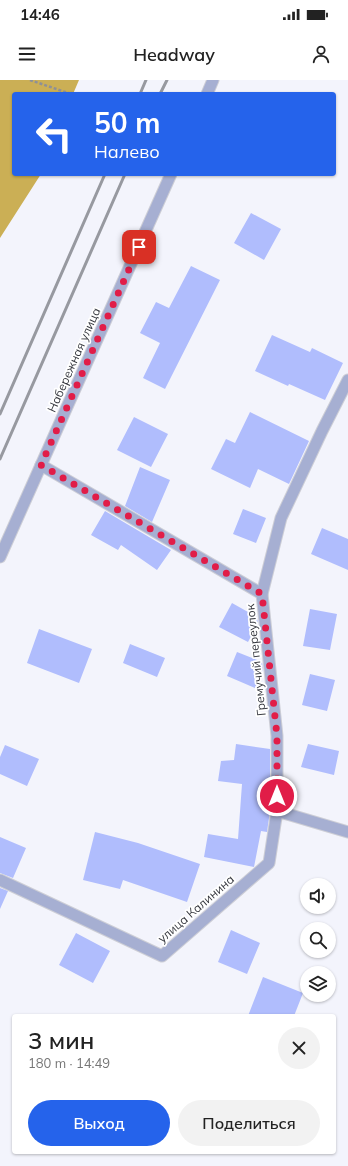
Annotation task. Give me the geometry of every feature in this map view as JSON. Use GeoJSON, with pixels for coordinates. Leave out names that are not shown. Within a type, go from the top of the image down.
{"type":"FeatureCollection","features":[{"type":"Feature","properties":{"kind":"street"},"geometry":{"type":"LineString","coordinates":[[208,92],[213,80]]}},
{"type":"Feature","properties":{"kind":"street","name":"Набережная улица"},"geometry":{"type":"LineString","coordinates":[[0,557],[170,176]]}},
{"type":"Feature","properties":{"kind":"street","name":"Гремучий переулок"},"geometry":{"type":"LineString","coordinates":[[277,811],[277,736],[262,594],[281,518],[348,380]]}},
{"type":"Feature","properties":{"kind":"street"},"geometry":{"type":"LineString","coordinates":[[41,465],[262,594]]}},
{"type":"Feature","properties":{"kind":"street"},"geometry":{"type":"LineString","coordinates":[[277,811],[348,832]]}},
{"type":"Feature","properties":{"kind":"street","name":"улица Калинина"},"geometry":{"type":"LineString","coordinates":[[0,880],[162,956],[269,863],[277,811]]}},
{"type":"Feature","properties":{"kind":"path"},"geometry":{"type":"LineString","coordinates":[[30,80],[65,92]]}},
{"type":"Feature","properties":{"kind":"shaded area"},"geometry":{"type":"Polygon","coordinates":[[[0,80],[79,80],[74,92],[12,92],[12,176],[40,176],[0,238],[0,80]]]}},
{"type":"Feature","properties":{"kind":"building"},"geometry":{"type":"Polygon","coordinates":[[[251,213],[281,229],[264,260],[234,243],[251,213]]]}},
{"type":"Feature","properties":{"kind":"building"},"geometry":{"type":"Polygon","coordinates":[[[191,266],[220,280],[165,389],[143,378],[160,343],[140,333],[156,302],[169,308],[191,266]]]}},
{"type":"Feature","properties":{"kind":"building"},"geometry":{"type":"Polygon","coordinates":[[[272,335],[310,352],[312,348],[343,363],[325,400],[289,384],[288,386],[255,371],[272,335]]]}},
{"type":"Feature","properties":{"kind":"building"},"geometry":{"type":"Polygon","coordinates":[[[250,412],[309,441],[289,484],[258,469],[250,488],[211,469],[226,439],[235,443],[250,412]]]}},
{"type":"Feature","properties":{"kind":"building"},"geometry":{"type":"Polygon","coordinates":[[[134,417],[168,434],[151,467],[117,450],[134,417]]]}},
{"type":"Feature","properties":{"kind":"building"},"geometry":{"type":"Polygon","coordinates":[[[140,467],[170,480],[152,522],[125,506],[140,467]]]}},
{"type":"Feature","properties":{"kind":"building"},"geometry":{"type":"Polygon","coordinates":[[[243,509],[266,518],[256,543],[233,534],[243,509]]]}},
{"type":"Feature","properties":{"kind":"building"},"geometry":{"type":"Polygon","coordinates":[[[105,511],[171,550],[157,570],[121,545],[118,550],[91,535],[105,511]]]}},
{"type":"Feature","properties":{"kind":"building"},"geometry":{"type":"Polygon","coordinates":[[[322,528],[348,539],[348,570],[311,554],[322,528]]]}},
{"type":"Feature","properties":{"kind":"building"},"geometry":{"type":"Polygon","coordinates":[[[232,603],[257,617],[258,623],[248,642],[219,627],[232,603]]]}},
{"type":"Feature","properties":{"kind":"building"},"geometry":{"type":"Polygon","coordinates":[[[310,609],[337,614],[330,650],[303,646],[310,609]]]}},
{"type":"Feature","properties":{"kind":"building"},"geometry":{"type":"Polygon","coordinates":[[[39,629],[92,649],[79,683],[27,663],[39,629]]]}},
{"type":"Feature","properties":{"kind":"building"},"geometry":{"type":"Polygon","coordinates":[[[130,644],[165,658],[157,677],[123,663],[130,644]]]}},
{"type":"Feature","properties":{"kind":"building"},"geometry":{"type":"Polygon","coordinates":[[[237,652],[262,662],[263,669],[255,688],[227,676],[237,652]]]}},
{"type":"Feature","properties":{"kind":"building"},"geometry":{"type":"Polygon","coordinates":[[[310,674],[335,680],[327,711],[302,705],[310,674]]]}},
{"type":"Feature","properties":{"kind":"building"},"geometry":{"type":"Polygon","coordinates":[[[236,744],[270,749],[270,811],[267,832],[261,831],[254,867],[204,857],[208,834],[238,839],[242,784],[218,781],[221,761],[234,760],[236,744]]]}},
{"type":"Feature","properties":{"kind":"building"},"geometry":{"type":"Polygon","coordinates":[[[308,744],[339,751],[334,775],[301,767],[308,744]]]}},
{"type":"Feature","properties":{"kind":"building"},"geometry":{"type":"Polygon","coordinates":[[[5,745],[39,759],[27,786],[0,774],[0,757],[5,745]]]}},
{"type":"Feature","properties":{"kind":"building"},"geometry":{"type":"Polygon","coordinates":[[[95,832],[138,843],[200,864],[187,902],[123,880],[120,889],[83,880],[95,832]]]}},
{"type":"Feature","properties":{"kind":"building"},"geometry":{"type":"Polygon","coordinates":[[[0,837],[26,848],[13,878],[0,873],[0,837]]]}},
{"type":"Feature","properties":{"kind":"building"},"geometry":{"type":"Polygon","coordinates":[[[0,888],[8,891],[0,909],[0,888]]]}},
{"type":"Feature","properties":{"kind":"building"},"geometry":{"type":"Polygon","coordinates":[[[231,930],[260,943],[247,974],[218,962],[231,930]]]}},
{"type":"Feature","properties":{"kind":"building"},"geometry":{"type":"Polygon","coordinates":[[[76,933],[110,951],[93,983],[59,965],[76,933]]]}},
{"type":"Feature","properties":{"kind":"building"},"geometry":{"type":"Polygon","coordinates":[[[263,977],[300,992],[300,1001],[295,1014],[249,1014],[263,977]]]}},
{"type":"Feature","properties":{"kind":"railway"},"geometry":{"type":"LineString","coordinates":[[141,92],[146,80]]}},
{"type":"Feature","properties":{"kind":"railway"},"geometry":{"type":"LineString","coordinates":[[161,92],[167,80]]}},
{"type":"Feature","properties":{"kind":"railway"},"geometry":{"type":"LineString","coordinates":[[0,414],[104,176]]}},
{"type":"Feature","properties":{"kind":"railway"},"geometry":{"type":"LineString","coordinates":[[0,459],[124,176]]}},
{"type":"Feature","properties":{"kind":"route"},"geometry":{"type":"LineString","coordinates":[[139,247],[41,465],[262,594],[277,736],[277,796]]}}]}
